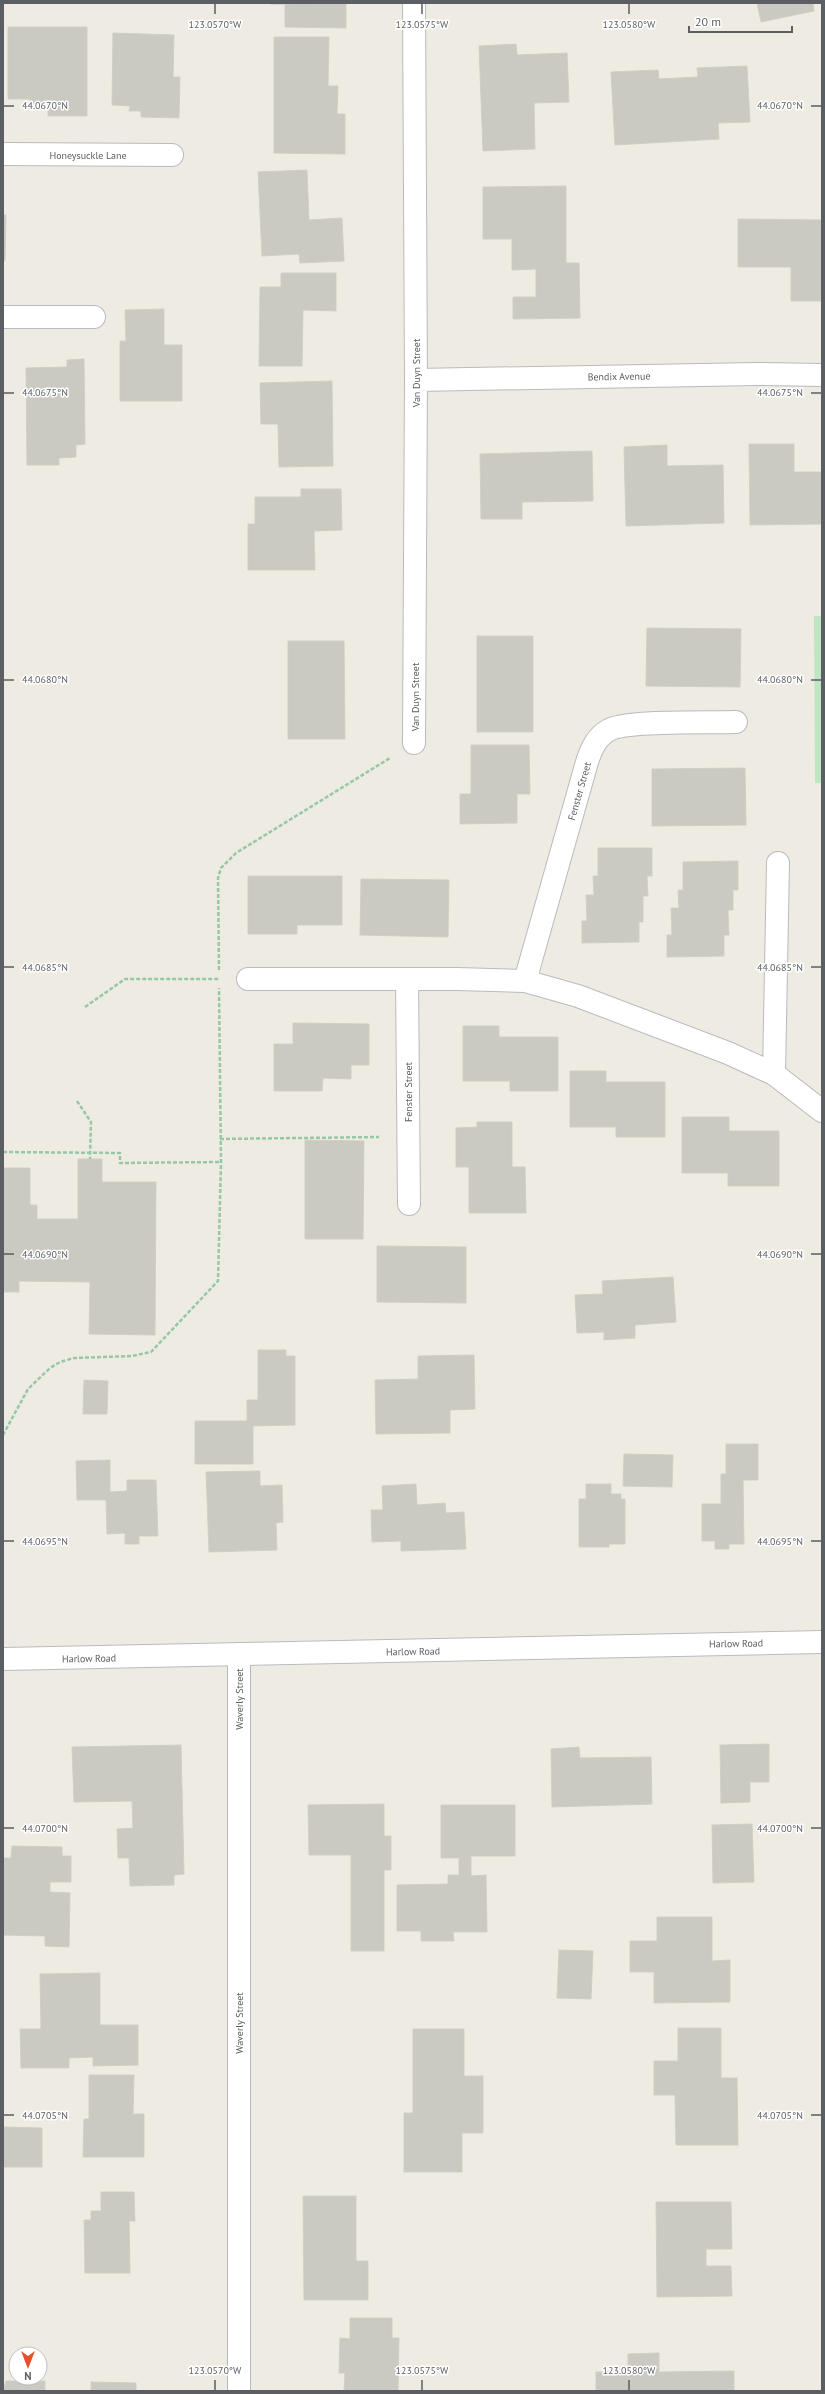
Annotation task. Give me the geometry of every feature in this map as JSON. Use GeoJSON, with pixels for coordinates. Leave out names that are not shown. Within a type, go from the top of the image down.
{"type":"FeatureCollection","features":[{"type":"Feature","properties":{"kind":"street","name":"Van Duyn Street"},"geometry":{"type":"LineString","coordinates":[[414,3],[416,380],[414,743]]}},
{"type":"Feature","properties":{"kind":"street","name":"Honeysuckle Lane"},"geometry":{"type":"LineString","coordinates":[[3,154],[172,155]]}},
{"type":"Feature","properties":{"kind":"street"},"geometry":{"type":"LineString","coordinates":[[3,318],[94,317]]}},
{"type":"Feature","properties":{"kind":"street","name":"Bendix Avenue"},"geometry":{"type":"LineString","coordinates":[[416,380],[757,374],[822,375]]}},
{"type":"Feature","properties":{"kind":"street","name":"Fenster Street"},"geometry":{"type":"LineString","coordinates":[[525,981],[586,762],[599,737],[608,730],[629,725],[736,722]]}},
{"type":"Feature","properties":{"kind":"street"},"geometry":{"type":"LineString","coordinates":[[774,1074],[778,863]]}},
{"type":"Feature","properties":{"kind":"street"},"geometry":{"type":"LineString","coordinates":[[248,978],[525,981],[578,996],[659,1025],[774,1074],[822,1110]]}},
{"type":"Feature","properties":{"kind":"street","name":"Fenster Street"},"geometry":{"type":"LineString","coordinates":[[407,979],[409,1204]]}},
{"type":"Feature","properties":{"kind":"street","name":"Harlow Road"},"geometry":{"type":"LineString","coordinates":[[3,1659],[822,1642]]}},
{"type":"Feature","properties":{"kind":"street","name":"Waverly Street"},"geometry":{"type":"LineString","coordinates":[[239,1654],[239,2391]]}},
{"type":"Feature","properties":{"kind":"path"},"geometry":{"type":"LineString","coordinates":[[3,1433],[28,1389],[50,1368],[60,1362],[74,1358],[132,1356],[151,1352],[218,1281],[221,1162],[218,878],[221,868],[227,860],[271,830],[414,743]]}},
{"type":"Feature","properties":{"kind":"path"},"geometry":{"type":"LineString","coordinates":[[85,1007],[125,978],[248,978]]}},
{"type":"Feature","properties":{"kind":"path"},"geometry":{"type":"LineString","coordinates":[[77,1101],[91,1122],[90,1159]]}},
{"type":"Feature","properties":{"kind":"path"},"geometry":{"type":"LineString","coordinates":[[220,1139],[408,1137]]}},
{"type":"Feature","properties":{"kind":"path"},"geometry":{"type":"LineString","coordinates":[[3,1152],[120,1152],[120,1163],[221,1162]]}},
{"type":"Feature","properties":{"kind":"green space"},"geometry":{"type":"Polygon","coordinates":[[[814,616],[822,616],[822,783],[815,783],[814,616]]]}},
{"type":"Feature","properties":{"kind":"building"},"geometry":{"type":"Polygon","coordinates":[[[346,3],[346,28],[285,27],[285,4],[271,4],[346,3]]]}},
{"type":"Feature","properties":{"kind":"building"},"geometry":{"type":"Polygon","coordinates":[[[757,3],[813,3],[814,11],[761,22],[757,3]]]}},
{"type":"Feature","properties":{"kind":"building"},"geometry":{"type":"Polygon","coordinates":[[[8,27],[87,27],[87,116],[48,116],[48,103],[30,104],[30,99],[8,99],[8,27]]]}},
{"type":"Feature","properties":{"kind":"building"},"geometry":{"type":"Polygon","coordinates":[[[113,33],[174,35],[173,77],[180,77],[179,118],[141,117],[141,111],[129,111],[130,106],[112,105],[113,33]]]}},
{"type":"Feature","properties":{"kind":"building"},"geometry":{"type":"Polygon","coordinates":[[[274,37],[329,37],[328,86],[338,86],[337,114],[345,114],[345,154],[274,153],[274,37]]]}},
{"type":"Feature","properties":{"kind":"building"},"geometry":{"type":"Polygon","coordinates":[[[516,44],[517,55],[567,53],[569,102],[534,103],[535,149],[483,151],[479,46],[516,44]]]}},
{"type":"Feature","properties":{"kind":"building"},"geometry":{"type":"Polygon","coordinates":[[[747,66],[750,122],[718,123],[719,139],[615,145],[611,72],[658,70],[659,79],[698,77],[697,68],[747,66]]]}},
{"type":"Feature","properties":{"kind":"building"},"geometry":{"type":"Polygon","coordinates":[[[307,170],[309,220],[342,218],[344,261],[300,263],[299,254],[262,256],[258,172],[307,170]]]}},
{"type":"Feature","properties":{"kind":"building"},"geometry":{"type":"Polygon","coordinates":[[[566,186],[566,263],[579,263],[580,318],[513,319],[513,297],[536,297],[536,269],[512,270],[512,239],[483,239],[483,187],[566,186]]]}},
{"type":"Feature","properties":{"kind":"building"},"geometry":{"type":"Polygon","coordinates":[[[3,215],[6,215],[5,261],[3,261],[3,215]]]}},
{"type":"Feature","properties":{"kind":"building"},"geometry":{"type":"Polygon","coordinates":[[[738,219],[822,220],[822,301],[791,301],[791,267],[738,267],[738,219]]]}},
{"type":"Feature","properties":{"kind":"building"},"geometry":{"type":"Polygon","coordinates":[[[281,273],[336,273],[336,311],[303,310],[302,366],[259,366],[260,287],[281,287],[281,273]]]}},
{"type":"Feature","properties":{"kind":"building"},"geometry":{"type":"Polygon","coordinates":[[[164,309],[164,345],[182,345],[182,401],[120,401],[120,341],[126,341],[125,310],[164,309]]]}},
{"type":"Feature","properties":{"kind":"building"},"geometry":{"type":"Polygon","coordinates":[[[84,359],[85,444],[76,445],[76,457],[59,458],[59,465],[27,465],[26,368],[67,367],[67,360],[84,359]]]}},
{"type":"Feature","properties":{"kind":"building"},"geometry":{"type":"Polygon","coordinates":[[[332,381],[333,466],[279,467],[278,424],[261,424],[260,383],[332,381]]]}},
{"type":"Feature","properties":{"kind":"building"},"geometry":{"type":"Polygon","coordinates":[[[749,444],[794,444],[794,472],[822,472],[822,524],[750,525],[749,444]]]}},
{"type":"Feature","properties":{"kind":"building"},"geometry":{"type":"Polygon","coordinates":[[[667,445],[667,466],[723,465],[724,523],[626,526],[624,447],[667,445]]]}},
{"type":"Feature","properties":{"kind":"building"},"geometry":{"type":"Polygon","coordinates":[[[592,451],[593,501],[522,502],[522,519],[481,519],[480,454],[592,451]]]}},
{"type":"Feature","properties":{"kind":"building"},"geometry":{"type":"Polygon","coordinates":[[[301,489],[341,489],[342,530],[314,531],[315,570],[248,570],[248,524],[255,524],[255,497],[301,497],[301,489]]]}},
{"type":"Feature","properties":{"kind":"building"},"geometry":{"type":"Polygon","coordinates":[[[647,628],[741,629],[740,687],[646,686],[647,628]]]}},
{"type":"Feature","properties":{"kind":"building"},"geometry":{"type":"Polygon","coordinates":[[[477,636],[533,636],[533,732],[477,732],[477,636]]]}},
{"type":"Feature","properties":{"kind":"building"},"geometry":{"type":"Polygon","coordinates":[[[288,641],[344,641],[345,739],[288,739],[288,641]]]}},
{"type":"Feature","properties":{"kind":"building"},"geometry":{"type":"Polygon","coordinates":[[[471,745],[529,745],[530,794],[517,794],[517,823],[460,824],[460,794],[471,794],[471,745]]]}},
{"type":"Feature","properties":{"kind":"building"},"geometry":{"type":"Polygon","coordinates":[[[745,768],[746,825],[652,826],[652,769],[745,768]]]}},
{"type":"Feature","properties":{"kind":"building"},"geometry":{"type":"Polygon","coordinates":[[[598,848],[652,848],[652,876],[647,876],[648,896],[643,896],[643,922],[639,922],[639,942],[582,943],[582,921],[587,921],[586,895],[594,895],[593,876],[598,876],[598,848]]]}},
{"type":"Feature","properties":{"kind":"building"},"geometry":{"type":"Polygon","coordinates":[[[738,861],[738,890],[733,890],[733,910],[728,910],[729,935],[724,935],[724,956],[667,957],[667,935],[672,935],[671,908],[679,908],[678,890],[683,890],[683,862],[738,861]]]}},
{"type":"Feature","properties":{"kind":"building"},"geometry":{"type":"Polygon","coordinates":[[[248,876],[342,876],[342,925],[297,925],[297,934],[248,934],[248,876]]]}},
{"type":"Feature","properties":{"kind":"building"},"geometry":{"type":"Polygon","coordinates":[[[361,879],[449,880],[448,937],[360,935],[361,879]]]}},
{"type":"Feature","properties":{"kind":"building"},"geometry":{"type":"Polygon","coordinates":[[[293,1023],[369,1024],[369,1065],[351,1065],[351,1079],[323,1078],[322,1091],[274,1091],[274,1044],[293,1044],[293,1023]]]}},
{"type":"Feature","properties":{"kind":"building"},"geometry":{"type":"Polygon","coordinates":[[[463,1026],[499,1026],[499,1037],[558,1037],[558,1091],[510,1091],[510,1081],[463,1081],[463,1026]]]}},
{"type":"Feature","properties":{"kind":"building"},"geometry":{"type":"Polygon","coordinates":[[[570,1071],[606,1071],[606,1082],[665,1082],[665,1137],[616,1137],[616,1127],[570,1127],[570,1071]]]}},
{"type":"Feature","properties":{"kind":"building"},"geometry":{"type":"Polygon","coordinates":[[[682,1117],[729,1117],[729,1131],[779,1131],[779,1186],[728,1186],[728,1173],[682,1173],[682,1117]]]}},
{"type":"Feature","properties":{"kind":"building"},"geometry":{"type":"Polygon","coordinates":[[[477,1122],[512,1122],[512,1167],[525,1167],[526,1213],[469,1213],[469,1167],[456,1167],[456,1128],[477,1127],[477,1122]]]}},
{"type":"Feature","properties":{"kind":"building"},"geometry":{"type":"Polygon","coordinates":[[[305,1140],[364,1141],[363,1239],[305,1239],[305,1140]]]}},
{"type":"Feature","properties":{"kind":"building"},"geometry":{"type":"Polygon","coordinates":[[[78,1159],[102,1159],[102,1182],[156,1182],[155,1335],[89,1334],[90,1282],[19,1281],[19,1292],[3,1292],[3,1168],[30,1168],[30,1205],[37,1205],[37,1219],[78,1219],[78,1159]]]}},
{"type":"Feature","properties":{"kind":"building"},"geometry":{"type":"Polygon","coordinates":[[[377,1246],[466,1247],[466,1303],[377,1302],[377,1246]]]}},
{"type":"Feature","properties":{"kind":"building"},"geometry":{"type":"Polygon","coordinates":[[[673,1277],[676,1322],[635,1325],[635,1338],[604,1340],[604,1332],[577,1333],[575,1295],[603,1294],[602,1281],[673,1277]]]}},
{"type":"Feature","properties":{"kind":"building"},"geometry":{"type":"Polygon","coordinates":[[[258,1350],[286,1350],[286,1356],[295,1356],[295,1425],[253,1426],[253,1464],[195,1464],[195,1421],[247,1421],[247,1400],[258,1400],[258,1350]]]}},
{"type":"Feature","properties":{"kind":"building"},"geometry":{"type":"Polygon","coordinates":[[[474,1355],[475,1409],[450,1410],[450,1433],[376,1434],[375,1380],[418,1379],[418,1356],[474,1355]]]}},
{"type":"Feature","properties":{"kind":"building"},"geometry":{"type":"Polygon","coordinates":[[[84,1380],[108,1381],[107,1414],[83,1414],[84,1380]]]}},
{"type":"Feature","properties":{"kind":"building"},"geometry":{"type":"Polygon","coordinates":[[[726,1444],[758,1444],[758,1480],[743,1480],[744,1544],[729,1544],[729,1549],[715,1549],[715,1541],[702,1541],[702,1504],[721,1504],[721,1474],[726,1474],[726,1444]]]}},
{"type":"Feature","properties":{"kind":"building"},"geometry":{"type":"Polygon","coordinates":[[[624,1454],[673,1455],[672,1487],[623,1486],[624,1454]]]}},
{"type":"Feature","properties":{"kind":"building"},"geometry":{"type":"Polygon","coordinates":[[[110,1460],[110,1492],[127,1491],[127,1480],[156,1480],[158,1536],[139,1536],[139,1544],[125,1544],[125,1533],[107,1534],[106,1500],[77,1500],[76,1461],[110,1460]]]}},
{"type":"Feature","properties":{"kind":"building"},"geometry":{"type":"Polygon","coordinates":[[[260,1471],[260,1486],[282,1485],[283,1522],[276,1523],[277,1550],[209,1552],[206,1472],[260,1471]]]}},
{"type":"Feature","properties":{"kind":"building"},"geometry":{"type":"Polygon","coordinates":[[[416,1484],[417,1505],[445,1503],[446,1513],[464,1512],[466,1549],[401,1551],[401,1541],[372,1542],[371,1510],[383,1510],[382,1486],[416,1484]]]}},
{"type":"Feature","properties":{"kind":"building"},"geometry":{"type":"Polygon","coordinates":[[[586,1484],[611,1484],[611,1494],[621,1494],[621,1499],[625,1499],[625,1544],[609,1544],[609,1547],[579,1547],[579,1499],[586,1499],[586,1484]]]}},
{"type":"Feature","properties":{"kind":"building"},"geometry":{"type":"Polygon","coordinates":[[[769,1744],[769,1782],[750,1782],[750,1802],[721,1803],[720,1745],[769,1744]]]}},
{"type":"Feature","properties":{"kind":"building"},"geometry":{"type":"Polygon","coordinates":[[[181,1745],[184,1874],[174,1875],[174,1885],[130,1886],[129,1858],[118,1858],[117,1829],[133,1828],[132,1801],[74,1802],[72,1747],[181,1745]]]}},
{"type":"Feature","properties":{"kind":"building"},"geometry":{"type":"Polygon","coordinates":[[[579,1747],[580,1758],[651,1757],[652,1804],[552,1807],[551,1749],[579,1747]]]}},
{"type":"Feature","properties":{"kind":"building"},"geometry":{"type":"Polygon","coordinates":[[[384,1804],[384,1836],[391,1836],[391,1870],[384,1870],[384,1951],[351,1951],[351,1855],[309,1855],[308,1805],[384,1804]]]}},
{"type":"Feature","properties":{"kind":"building"},"geometry":{"type":"Polygon","coordinates":[[[441,1805],[515,1805],[515,1856],[471,1856],[471,1876],[486,1875],[487,1932],[453,1932],[454,1941],[421,1941],[421,1931],[397,1931],[397,1885],[448,1884],[448,1875],[459,1875],[459,1858],[441,1858],[441,1805]]]}},
{"type":"Feature","properties":{"kind":"building"},"geometry":{"type":"Polygon","coordinates":[[[752,1824],[754,1882],[713,1883],[712,1825],[752,1824]]]}},
{"type":"Feature","properties":{"kind":"building"},"geometry":{"type":"Polygon","coordinates":[[[12,1846],[62,1847],[62,1856],[71,1856],[71,1882],[50,1882],[50,1892],[70,1893],[69,1947],[45,1946],[45,1936],[3,1935],[3,1858],[11,1858],[12,1846]]]}},
{"type":"Feature","properties":{"kind":"building"},"geometry":{"type":"Polygon","coordinates":[[[657,1917],[712,1917],[712,1961],[730,1960],[730,2002],[654,2003],[654,1972],[630,1972],[630,1941],[657,1941],[657,1917]]]}},
{"type":"Feature","properties":{"kind":"building"},"geometry":{"type":"Polygon","coordinates":[[[559,1950],[593,1951],[591,1999],[557,1998],[559,1950]]]}},
{"type":"Feature","properties":{"kind":"building"},"geometry":{"type":"Polygon","coordinates":[[[100,1973],[100,2025],[138,2025],[138,2065],[93,2066],[93,2057],[69,2058],[69,2068],[21,2068],[20,2029],[41,2029],[40,1974],[100,1973]]]}},
{"type":"Feature","properties":{"kind":"building"},"geometry":{"type":"Polygon","coordinates":[[[678,2028],[721,2028],[721,2078],[737,2078],[738,2145],[676,2145],[675,2095],[654,2095],[654,2061],[678,2061],[678,2028]]]}},
{"type":"Feature","properties":{"kind":"building"},"geometry":{"type":"Polygon","coordinates":[[[413,2029],[464,2029],[464,2076],[483,2076],[483,2133],[462,2133],[462,2172],[404,2172],[404,2113],[413,2113],[413,2029]]]}},
{"type":"Feature","properties":{"kind":"building"},"geometry":{"type":"Polygon","coordinates":[[[89,2075],[134,2075],[133,2114],[144,2114],[144,2157],[83,2157],[84,2119],[89,2119],[89,2075]]]}},
{"type":"Feature","properties":{"kind":"building"},"geometry":{"type":"Polygon","coordinates":[[[3,2127],[42,2128],[42,2167],[3,2167],[3,2127]]]}},
{"type":"Feature","properties":{"kind":"building"},"geometry":{"type":"Polygon","coordinates":[[[101,2192],[134,2192],[135,2221],[129,2221],[130,2273],[85,2273],[84,2220],[91,2220],[91,2211],[101,2211],[101,2192]]]}},
{"type":"Feature","properties":{"kind":"building"},"geometry":{"type":"Polygon","coordinates":[[[303,2196],[356,2196],[356,2261],[368,2261],[368,2300],[304,2300],[303,2196]]]}},
{"type":"Feature","properties":{"kind":"building"},"geometry":{"type":"Polygon","coordinates":[[[656,2202],[731,2202],[732,2249],[706,2249],[706,2266],[731,2266],[732,2296],[657,2297],[656,2202]]]}},
{"type":"Feature","properties":{"kind":"building"},"geometry":{"type":"Polygon","coordinates":[[[350,2318],[392,2318],[392,2338],[399,2338],[398,2391],[344,2391],[345,2373],[339,2373],[340,2338],[350,2339],[350,2318]]]}},
{"type":"Feature","properties":{"kind":"building"},"geometry":{"type":"Polygon","coordinates":[[[659,2353],[659,2372],[734,2371],[734,2391],[596,2391],[596,2372],[628,2372],[628,2354],[659,2353]]]}},
{"type":"Feature","properties":{"kind":"building"},"geometry":{"type":"Polygon","coordinates":[[[6,2381],[8,2381],[8,2386],[45,2386],[45,2391],[3,2391],[6,2381]]]}},
{"type":"Feature","properties":{"kind":"building"},"geometry":{"type":"Polygon","coordinates":[[[91,2382],[136,2383],[136,2391],[91,2391],[91,2382]]]}}]}
